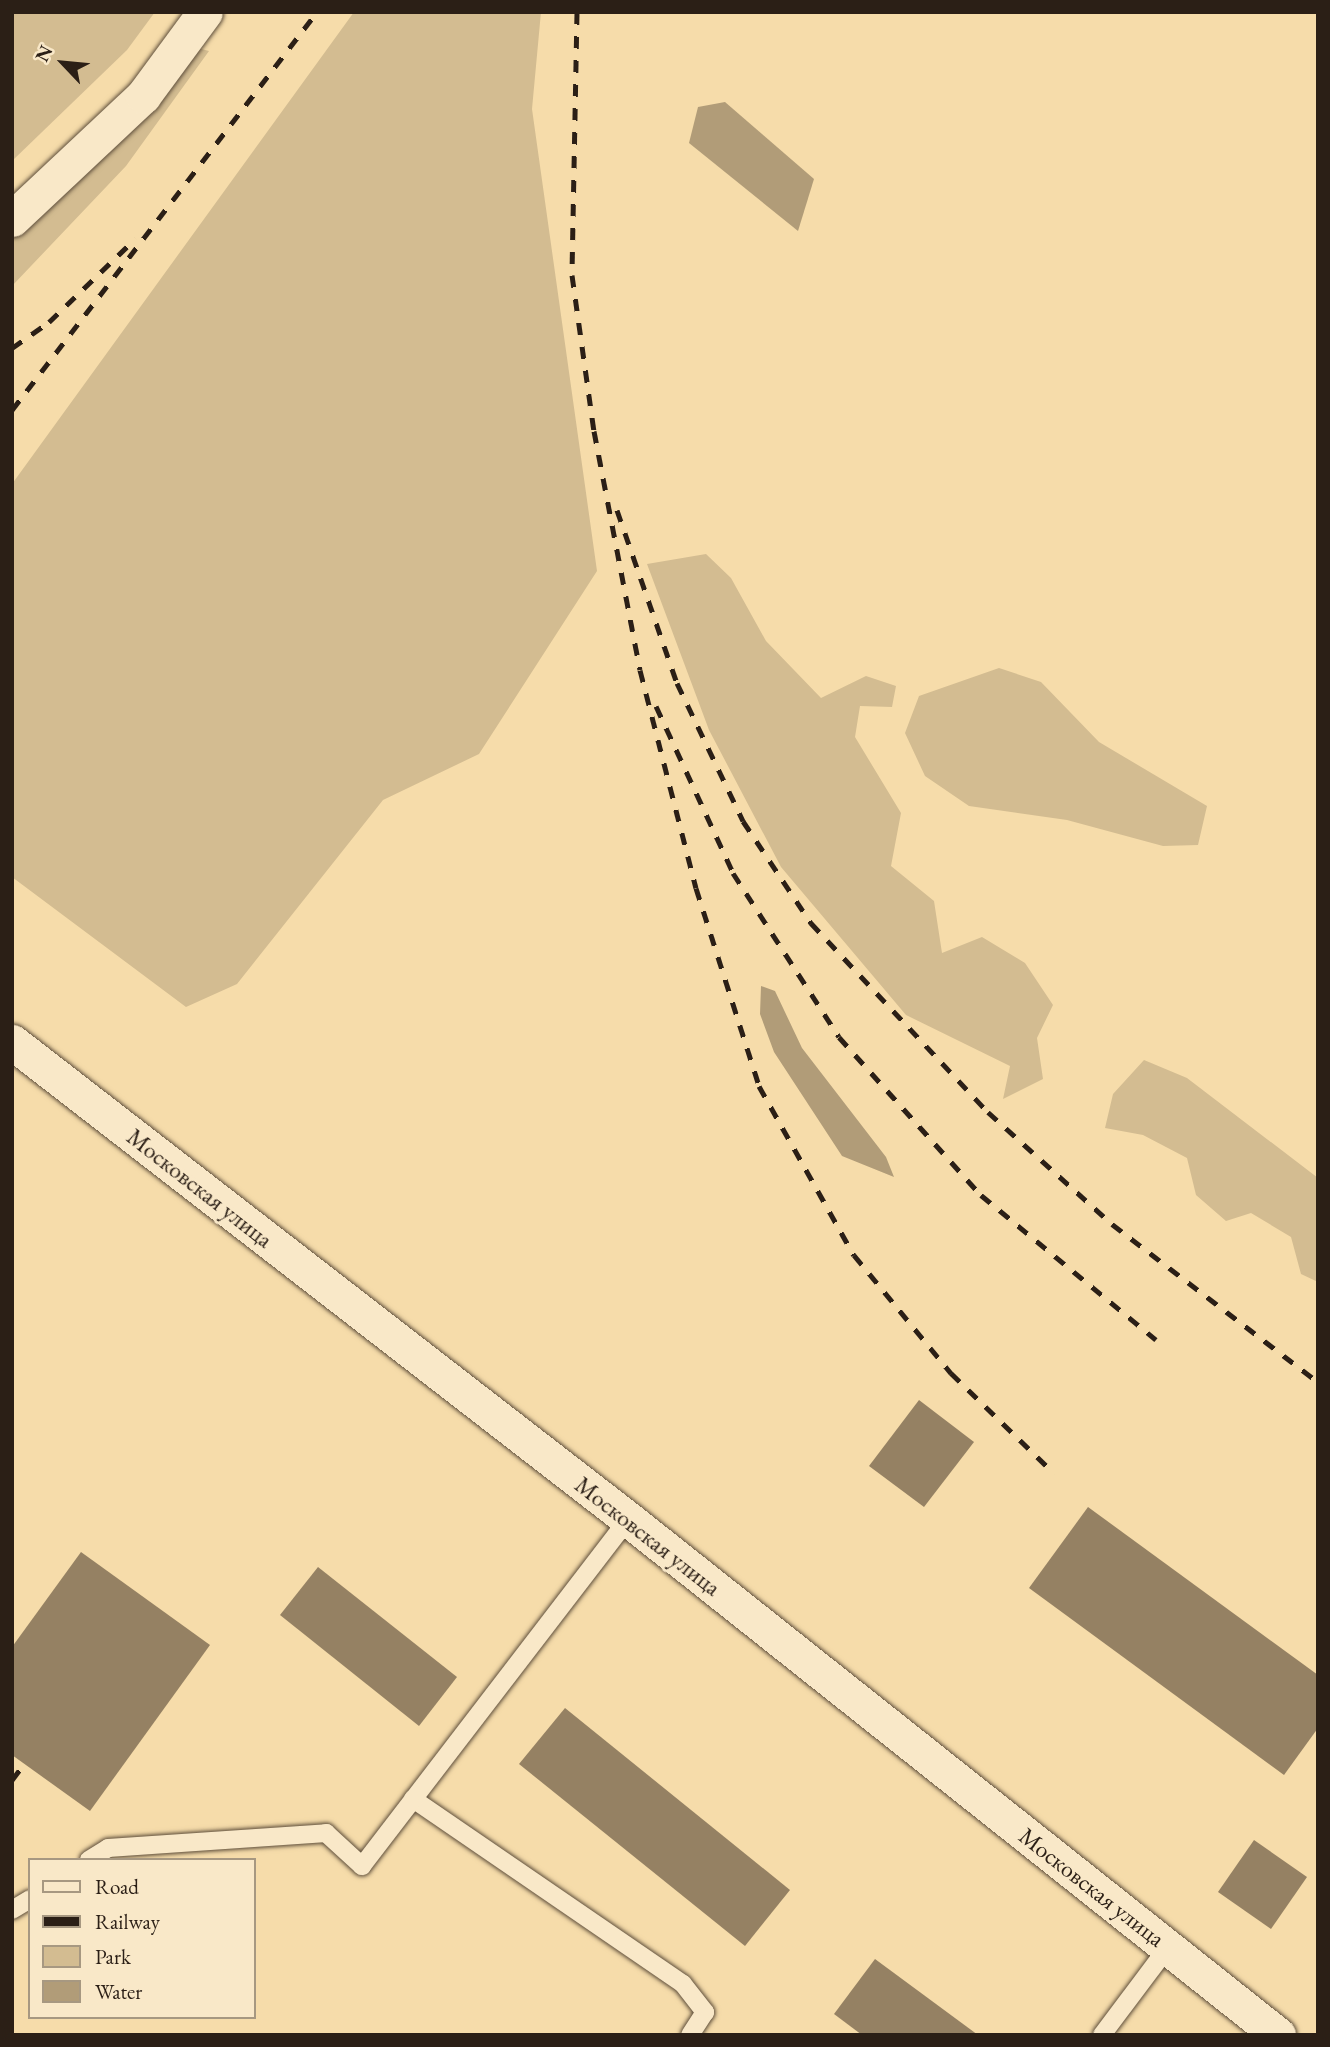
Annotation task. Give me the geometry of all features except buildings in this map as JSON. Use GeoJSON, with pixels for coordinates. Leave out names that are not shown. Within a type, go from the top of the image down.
{"type":"FeatureCollection","features":[{"type":"Feature","properties":{"kind":"street"},"geometry":{"type":"LineString","coordinates":[[12,219],[143,96],[205,12]]}},
{"type":"Feature","properties":{"kind":"street","name":"Московская улица"},"geometry":{"type":"LineString","coordinates":[[12,1042],[628,1519],[1279,2035]]}},
{"type":"Feature","properties":{"kind":"lane"},"geometry":{"type":"LineString","coordinates":[[92,1858],[107,1847],[326,1833],[362,1867],[628,1519]]}},
{"type":"Feature","properties":{"kind":"lane"},"geometry":{"type":"LineString","coordinates":[[414,1799],[683,1984],[705,2012],[690,2035]]}},
{"type":"Feature","properties":{"kind":"lane"},"geometry":{"type":"LineString","coordinates":[[12,1910],[28,1900]]}},
{"type":"Feature","properties":{"kind":"lane"},"geometry":{"type":"LineString","coordinates":[[1102,2035],[1168,1947]]}},
{"type":"Feature","properties":{"kind":"green space"},"geometry":{"type":"Polygon","coordinates":[[[12,12],[155,12],[127,50],[12,161],[12,12]]]}},
{"type":"Feature","properties":{"kind":"green space"},"geometry":{"type":"Polygon","coordinates":[[[354,12],[541,12],[532,109],[597,571],[479,754],[383,800],[237,984],[186,1007],[12,877],[12,484],[354,12]]]}},
{"type":"Feature","properties":{"kind":"green space"},"geometry":{"type":"Polygon","coordinates":[[[190,46],[209,51],[126,166],[12,286],[12,240],[124,128],[190,46]]]}},
{"type":"Feature","properties":{"kind":"green space"},"geometry":{"type":"Polygon","coordinates":[[[706,554],[731,578],[766,641],[821,698],[866,676],[896,686],[892,707],[860,706],[855,737],[901,813],[891,866],[934,901],[942,953],[982,937],[1025,963],[1053,1005],[1037,1038],[1043,1079],[1003,1099],[1010,1066],[906,1015],[781,867],[709,730],[647,564],[706,554]]]}},
{"type":"Feature","properties":{"kind":"green space"},"geometry":{"type":"Polygon","coordinates":[[[999,668],[1041,682],[1099,742],[1207,806],[1198,845],[1163,846],[1067,820],[969,806],[925,776],[905,733],[919,696],[999,668]]]}},
{"type":"Feature","properties":{"kind":"green space"},"geometry":{"type":"Polygon","coordinates":[[[1144,1060],[1187,1078],[1318,1178],[1318,1282],[1301,1274],[1291,1237],[1251,1213],[1226,1221],[1196,1195],[1187,1158],[1143,1135],[1105,1128],[1113,1094],[1144,1060]]]}},
{"type":"Feature","properties":{"kind":"water"},"geometry":{"type":"Polygon","coordinates":[[[725,102],[814,179],[798,231],[689,143],[698,107],[725,102]]]}},
{"type":"Feature","properties":{"kind":"water"},"geometry":{"type":"Polygon","coordinates":[[[761,986],[775,991],[802,1048],[886,1157],[894,1177],[842,1156],[774,1052],[760,1014],[761,986]]]}},
{"type":"Feature","properties":{"kind":"railway"},"geometry":{"type":"LineString","coordinates":[[12,410],[317,12]]}},
{"type":"Feature","properties":{"kind":"railway"},"geometry":{"type":"LineString","coordinates":[[577,12],[572,275],[594,431],[640,670],[696,888],[759,1086],[854,1255],[951,1373],[1054,1473]]}},
{"type":"Feature","properties":{"kind":"railway"},"geometry":{"type":"LineString","coordinates":[[12,348],[49,322],[135,239]]}},
{"type":"Feature","properties":{"kind":"railway"},"geometry":{"type":"LineString","coordinates":[[617,510],[677,683],[743,821],[811,923],[988,1112],[1112,1224],[1318,1382]]}},
{"type":"Feature","properties":{"kind":"railway"},"geometry":{"type":"LineString","coordinates":[[656,706],[733,873],[839,1037],[981,1195],[1156,1340]]}},
{"type":"Feature","properties":{"kind":"railway"},"geometry":{"type":"LineString","coordinates":[[12,1780],[24,1764]]}}]}
